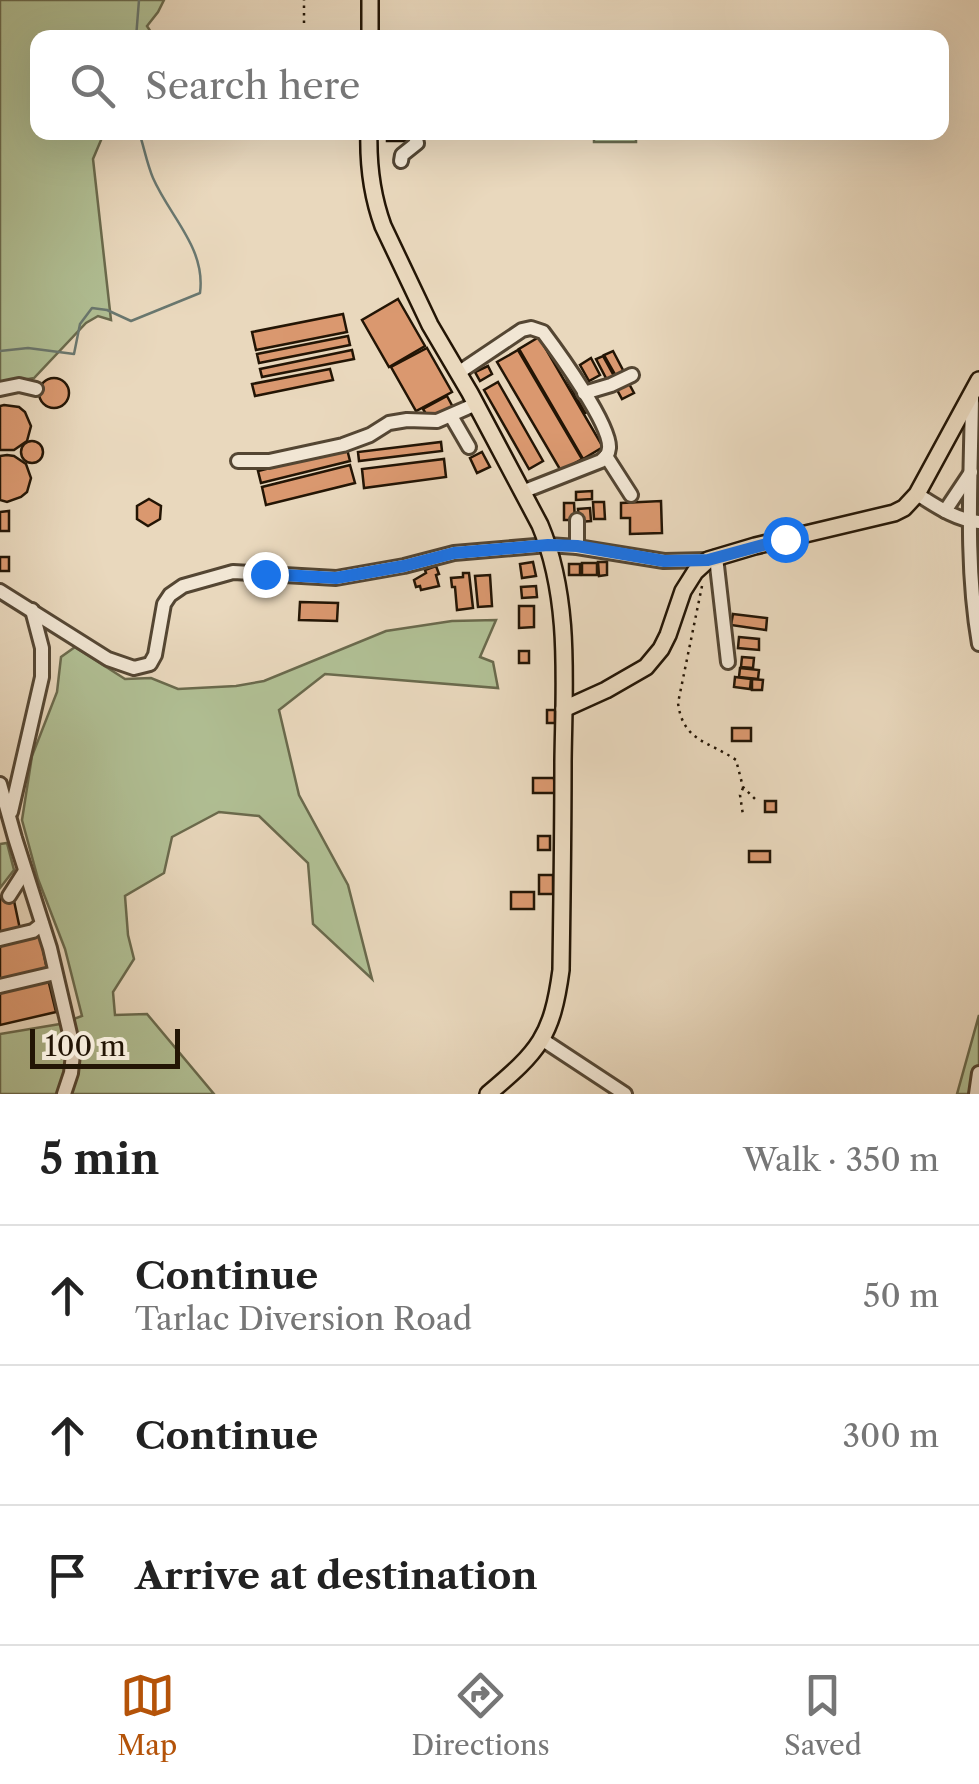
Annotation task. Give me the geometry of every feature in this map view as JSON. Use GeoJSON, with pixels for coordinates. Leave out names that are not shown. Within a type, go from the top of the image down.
{"type":"FeatureCollection","features":[{"type":"Feature","properties":{"kind":"main road"},"geometry":{"type":"LineString","coordinates":[[370,0],[370,30]]}},
{"type":"Feature","properties":{"kind":"main road"},"geometry":{"type":"LineString","coordinates":[[369,140],[370,175],[377,210],[430,325],[476,404],[548,545],[562,610],[561,970],[556,1006],[542,1040],[521,1066],[488,1094]]}},
{"type":"Feature","properties":{"kind":"main road"},"geometry":{"type":"LineString","coordinates":[[564,708],[646,667],[668,635],[683,592],[696,572],[712,558],[904,508],[916,494],[975,388]]}},
{"type":"Feature","properties":{"kind":"street"},"geometry":{"type":"LineString","coordinates":[[401,161],[416,140]]}},
{"type":"Feature","properties":{"kind":"street"},"geometry":{"type":"LineString","coordinates":[[458,373],[522,330],[538,328],[584,393],[609,443],[606,456],[631,494]]}},
{"type":"Feature","properties":{"kind":"street"},"geometry":{"type":"LineString","coordinates":[[584,393],[632,375]]}},
{"type":"Feature","properties":{"kind":"street"},"geometry":{"type":"LineString","coordinates":[[0,389],[19,385],[36,389]]}},
{"type":"Feature","properties":{"kind":"street"},"geometry":{"type":"LineString","coordinates":[[975,388],[975,620],[979,644]]}},
{"type":"Feature","properties":{"kind":"street"},"geometry":{"type":"LineString","coordinates":[[238,460],[269,461],[343,446],[396,420],[437,420],[476,404]]}},
{"type":"Feature","properties":{"kind":"street"},"geometry":{"type":"LineString","coordinates":[[450,416],[469,447]]}},
{"type":"Feature","properties":{"kind":"street"},"geometry":{"type":"LineString","coordinates":[[522,492],[574,473],[606,456]]}},
{"type":"Feature","properties":{"kind":"street"},"geometry":{"type":"LineString","coordinates":[[945,511],[974,466]]}},
{"type":"Feature","properties":{"kind":"street"},"geometry":{"type":"LineString","coordinates":[[916,494],[974,526]]}},
{"type":"Feature","properties":{"kind":"street"},"geometry":{"type":"LineString","coordinates":[[577,520],[577,546]]}},
{"type":"Feature","properties":{"kind":"street"},"geometry":{"type":"LineString","coordinates":[[0,591],[108,659],[126,666],[144,666],[150,664],[154,655],[161,614],[170,595],[184,586],[233,572],[336,578],[454,553],[548,545],[577,546],[653,560],[712,558],[728,662]]}},
{"type":"Feature","properties":{"kind":"street"},"geometry":{"type":"LineString","coordinates":[[9,818],[42,676],[42,648],[32,610]]}},
{"type":"Feature","properties":{"kind":"street"},"geometry":{"type":"LineString","coordinates":[[0,784],[50,948],[72,1038],[71,1073],[64,1094]]}},
{"type":"Feature","properties":{"kind":"street"},"geometry":{"type":"LineString","coordinates":[[9,896],[25,871]]}},
{"type":"Feature","properties":{"kind":"street"},"geometry":{"type":"LineString","coordinates":[[0,939],[34,931],[42,924]]}},
{"type":"Feature","properties":{"kind":"street"},"geometry":{"type":"LineString","coordinates":[[0,986],[56,974]]}},
{"type":"Feature","properties":{"kind":"street"},"geometry":{"type":"LineString","coordinates":[[542,1040],[625,1094]]}},
{"type":"Feature","properties":{"kind":"street"},"geometry":{"type":"LineString","coordinates":[[976,1094],[979,1073]]}},
{"type":"Feature","properties":{"kind":"path"},"geometry":{"type":"LineString","coordinates":[[304,0],[304,23]]}},
{"type":"Feature","properties":{"kind":"path"},"geometry":{"type":"LineString","coordinates":[[712,558],[695,612],[678,703],[684,726],[695,738],[736,760],[743,787],[757,801]]}},
{"type":"Feature","properties":{"kind":"path"},"geometry":{"type":"LineString","coordinates":[[743,787],[743,815]]}},
{"type":"Feature","properties":{"kind":"green space"},"geometry":{"type":"Polygon","coordinates":[[[0,0],[164,0],[147,26],[150,30],[30,30],[30,140],[101,140],[93,159],[111,320],[98,316],[86,323],[34,378],[0,384],[0,0]]]}},
{"type":"Feature","properties":{"kind":"green space"},"geometry":{"type":"Polygon","coordinates":[[[594,140],[636,140],[636,142],[594,140]]]}},
{"type":"Feature","properties":{"kind":"green space"},"geometry":{"type":"Polygon","coordinates":[[[496,620],[480,657],[493,662],[498,688],[325,674],[279,710],[299,795],[348,885],[372,979],[313,924],[308,863],[259,816],[219,812],[172,837],[164,873],[125,896],[134,959],[113,992],[115,1015],[147,1014],[214,1094],[0,1094],[0,1034],[60,1024],[82,1016],[65,949],[38,879],[22,820],[32,756],[57,692],[61,657],[75,647],[125,679],[151,678],[178,689],[236,686],[264,681],[386,631],[452,621],[496,620]]]}},
{"type":"Feature","properties":{"kind":"green space"},"geometry":{"type":"Polygon","coordinates":[[[7,843],[14,870],[0,888],[0,844],[7,843]]]}},
{"type":"Feature","properties":{"kind":"green space"},"geometry":{"type":"Polygon","coordinates":[[[979,1015],[979,1094],[957,1094],[979,1015]]]}},
{"type":"Feature","properties":{"kind":"building"},"geometry":{"type":"Polygon","coordinates":[[[398,299],[425,346],[389,367],[362,320],[398,299]]]}},
{"type":"Feature","properties":{"kind":"building"},"geometry":{"type":"Polygon","coordinates":[[[343,314],[347,332],[256,350],[252,332],[343,314]]]}},
{"type":"Feature","properties":{"kind":"building"},"geometry":{"type":"Polygon","coordinates":[[[348,336],[350,345],[259,363],[257,354],[348,336]]]}},
{"type":"Feature","properties":{"kind":"building"},"geometry":{"type":"Polygon","coordinates":[[[539,337],[603,447],[583,459],[519,349],[539,337]]]}},
{"type":"Feature","properties":{"kind":"building"},"geometry":{"type":"Polygon","coordinates":[[[427,348],[452,392],[416,411],[391,367],[427,348]]]}},
{"type":"Feature","properties":{"kind":"building"},"geometry":{"type":"Polygon","coordinates":[[[352,350],[354,359],[262,377],[260,369],[352,350]]]}},
{"type":"Feature","properties":{"kind":"building"},"geometry":{"type":"Polygon","coordinates":[[[518,350],[582,459],[561,471],[497,362],[518,350]]]}},
{"type":"Feature","properties":{"kind":"building"},"geometry":{"type":"Polygon","coordinates":[[[613,351],[624,372],[616,376],[604,355],[613,351]]]}},
{"type":"Feature","properties":{"kind":"building"},"geometry":{"type":"Polygon","coordinates":[[[603,356],[614,376],[607,380],[596,359],[603,356]]]}},
{"type":"Feature","properties":{"kind":"building"},"geometry":{"type":"Polygon","coordinates":[[[591,358],[600,375],[589,381],[580,365],[591,358]]]}},
{"type":"Feature","properties":{"kind":"building"},"geometry":{"type":"Polygon","coordinates":[[[488,366],[492,374],[480,381],[475,372],[488,366]]]}},
{"type":"Feature","properties":{"kind":"building"},"geometry":{"type":"Polygon","coordinates":[[[330,369],[333,380],[255,396],[252,384],[330,369]]]}},
{"type":"Feature","properties":{"kind":"building"},"geometry":{"type":"Polygon","coordinates":[[[54,378],[65,382],[69,393],[65,404],[54,408],[43,404],[39,393],[43,382],[54,378]]]}},
{"type":"Feature","properties":{"kind":"building"},"geometry":{"type":"Polygon","coordinates":[[[571,378],[590,411],[585,413],[567,380],[571,378]]]}},
{"type":"Feature","properties":{"kind":"building"},"geometry":{"type":"Polygon","coordinates":[[[627,380],[634,393],[622,399],[615,386],[627,380]]]}},
{"type":"Feature","properties":{"kind":"building"},"geometry":{"type":"Polygon","coordinates":[[[498,382],[543,461],[529,469],[484,390],[498,382]]]}},
{"type":"Feature","properties":{"kind":"building"},"geometry":{"type":"Polygon","coordinates":[[[447,396],[455,411],[429,419],[423,409],[447,396]]]}},
{"type":"Feature","properties":{"kind":"building"},"geometry":{"type":"Polygon","coordinates":[[[0,406],[19,407],[31,426],[27,441],[14,450],[0,450],[0,406]]]}},
{"type":"Feature","properties":{"kind":"building"},"geometry":{"type":"Polygon","coordinates":[[[28,441],[36,441],[43,452],[36,463],[28,463],[21,456],[21,448],[28,441]]]}},
{"type":"Feature","properties":{"kind":"building"},"geometry":{"type":"Polygon","coordinates":[[[441,442],[442,451],[359,461],[358,452],[441,442]]]}},
{"type":"Feature","properties":{"kind":"building"},"geometry":{"type":"Polygon","coordinates":[[[347,449],[350,461],[261,483],[258,471],[347,449]]]}},
{"type":"Feature","properties":{"kind":"building"},"geometry":{"type":"Polygon","coordinates":[[[482,452],[490,467],[477,473],[470,458],[482,452]]]}},
{"type":"Feature","properties":{"kind":"building"},"geometry":{"type":"Polygon","coordinates":[[[7,455],[26,464],[31,478],[27,492],[7,502],[0,500],[0,456],[7,455]]]}},
{"type":"Feature","properties":{"kind":"building"},"geometry":{"type":"Polygon","coordinates":[[[444,459],[446,477],[364,488],[362,469],[444,459]]]}},
{"type":"Feature","properties":{"kind":"building"},"geometry":{"type":"Polygon","coordinates":[[[350,465],[355,483],[266,505],[262,487],[350,465]]]}},
{"type":"Feature","properties":{"kind":"building"},"geometry":{"type":"Polygon","coordinates":[[[592,491],[592,499],[576,500],[576,492],[592,491]]]}},
{"type":"Feature","properties":{"kind":"building"},"geometry":{"type":"Polygon","coordinates":[[[149,499],[161,506],[160,519],[148,526],[137,519],[137,506],[149,499]]]}},
{"type":"Feature","properties":{"kind":"building"},"geometry":{"type":"Polygon","coordinates":[[[661,501],[662,533],[630,534],[630,518],[621,518],[621,503],[661,501]]]}},
{"type":"Feature","properties":{"kind":"building"},"geometry":{"type":"Polygon","coordinates":[[[593,502],[604,502],[605,519],[594,519],[593,502]]]}},
{"type":"Feature","properties":{"kind":"building"},"geometry":{"type":"Polygon","coordinates":[[[564,503],[574,503],[575,520],[564,520],[564,503]]]}},
{"type":"Feature","properties":{"kind":"building"},"geometry":{"type":"Polygon","coordinates":[[[590,508],[591,521],[579,522],[578,509],[590,508]]]}},
{"type":"Feature","properties":{"kind":"building"},"geometry":{"type":"Polygon","coordinates":[[[9,511],[9,531],[0,531],[0,512],[9,511]]]}},
{"type":"Feature","properties":{"kind":"building"},"geometry":{"type":"Polygon","coordinates":[[[0,557],[9,557],[9,571],[0,571],[0,557]]]}},
{"type":"Feature","properties":{"kind":"building"},"geometry":{"type":"Polygon","coordinates":[[[533,562],[536,576],[522,578],[520,564],[533,562]]]}},
{"type":"Feature","properties":{"kind":"building"},"geometry":{"type":"Polygon","coordinates":[[[598,562],[607,562],[607,575],[599,576],[598,562]]]}},
{"type":"Feature","properties":{"kind":"building"},"geometry":{"type":"Polygon","coordinates":[[[582,563],[597,563],[597,575],[582,575],[582,563]]]}},
{"type":"Feature","properties":{"kind":"building"},"geometry":{"type":"Polygon","coordinates":[[[569,564],[580,564],[580,575],[569,575],[569,564]]]}},
{"type":"Feature","properties":{"kind":"building"},"geometry":{"type":"Polygon","coordinates":[[[436,566],[439,586],[421,590],[416,587],[414,580],[436,566]]]}},
{"type":"Feature","properties":{"kind":"building"},"geometry":{"type":"Polygon","coordinates":[[[463,573],[469,573],[473,608],[457,610],[451,578],[463,577],[463,573]]]}},
{"type":"Feature","properties":{"kind":"building"},"geometry":{"type":"Polygon","coordinates":[[[490,575],[492,606],[478,607],[475,576],[490,575]]]}},
{"type":"Feature","properties":{"kind":"building"},"geometry":{"type":"Polygon","coordinates":[[[536,586],[537,597],[522,598],[521,587],[536,586]]]}},
{"type":"Feature","properties":{"kind":"building"},"geometry":{"type":"Polygon","coordinates":[[[300,602],[338,603],[337,621],[299,620],[300,602]]]}},
{"type":"Feature","properties":{"kind":"building"},"geometry":{"type":"Polygon","coordinates":[[[519,606],[534,606],[534,627],[519,628],[519,606]]]}},
{"type":"Feature","properties":{"kind":"building"},"geometry":{"type":"Polygon","coordinates":[[[733,614],[767,618],[766,630],[731,625],[733,614]]]}},
{"type":"Feature","properties":{"kind":"building"},"geometry":{"type":"Polygon","coordinates":[[[739,637],[759,639],[759,650],[738,648],[739,637]]]}},
{"type":"Feature","properties":{"kind":"building"},"geometry":{"type":"Polygon","coordinates":[[[519,651],[529,651],[529,663],[519,663],[519,651]]]}},
{"type":"Feature","properties":{"kind":"building"},"geometry":{"type":"Polygon","coordinates":[[[742,657],[754,658],[753,668],[741,667],[742,657]]]}},
{"type":"Feature","properties":{"kind":"building"},"geometry":{"type":"Polygon","coordinates":[[[740,668],[759,670],[758,679],[739,677],[740,668]]]}},
{"type":"Feature","properties":{"kind":"building"},"geometry":{"type":"Polygon","coordinates":[[[735,677],[751,679],[750,689],[734,687],[735,677]]]}},
{"type":"Feature","properties":{"kind":"building"},"geometry":{"type":"Polygon","coordinates":[[[752,679],[763,680],[762,690],[752,690],[752,679]]]}},
{"type":"Feature","properties":{"kind":"building"},"geometry":{"type":"Polygon","coordinates":[[[547,710],[555,710],[555,723],[547,723],[547,710]]]}},
{"type":"Feature","properties":{"kind":"building"},"geometry":{"type":"Polygon","coordinates":[[[732,728],[751,728],[751,741],[732,741],[732,728]]]}},
{"type":"Feature","properties":{"kind":"building"},"geometry":{"type":"Polygon","coordinates":[[[533,778],[554,778],[555,793],[533,793],[533,778]]]}},
{"type":"Feature","properties":{"kind":"building"},"geometry":{"type":"Polygon","coordinates":[[[765,801],[776,801],[776,812],[765,812],[765,801]]]}},
{"type":"Feature","properties":{"kind":"building"},"geometry":{"type":"Polygon","coordinates":[[[538,836],[550,836],[550,850],[538,850],[538,836]]]}},
{"type":"Feature","properties":{"kind":"building"},"geometry":{"type":"Polygon","coordinates":[[[749,851],[770,851],[770,862],[749,862],[749,851]]]}},
{"type":"Feature","properties":{"kind":"building"},"geometry":{"type":"Polygon","coordinates":[[[539,875],[553,875],[553,894],[539,894],[539,875]]]}},
{"type":"Feature","properties":{"kind":"building"},"geometry":{"type":"Polygon","coordinates":[[[511,892],[534,892],[534,909],[511,909],[511,892]]]}},
{"type":"Feature","properties":{"kind":"building"},"geometry":{"type":"Polygon","coordinates":[[[13,896],[21,934],[0,938],[0,898],[13,896]]]}},
{"type":"Feature","properties":{"kind":"building"},"geometry":{"type":"Polygon","coordinates":[[[39,931],[47,969],[0,980],[0,943],[39,931]]]}},
{"type":"Feature","properties":{"kind":"building"},"geometry":{"type":"Polygon","coordinates":[[[48,979],[56,1012],[0,1025],[0,990],[48,979]]]}},
{"type":"Feature","properties":{"kind":"waterway"},"geometry":{"type":"LineString","coordinates":[[137,30],[139,0]]}},
{"type":"Feature","properties":{"kind":"waterway"},"geometry":{"type":"LineString","coordinates":[[0,351],[28,348],[74,354],[80,324],[92,308],[131,321],[200,293],[198,262],[153,178],[141,140]]}},
{"type":"Feature","properties":{"kind":"route"},"geometry":{"type":"LineString","coordinates":[[265,574],[336,578],[454,553],[548,545],[664,561],[708,560],[785,539]]}}]}
